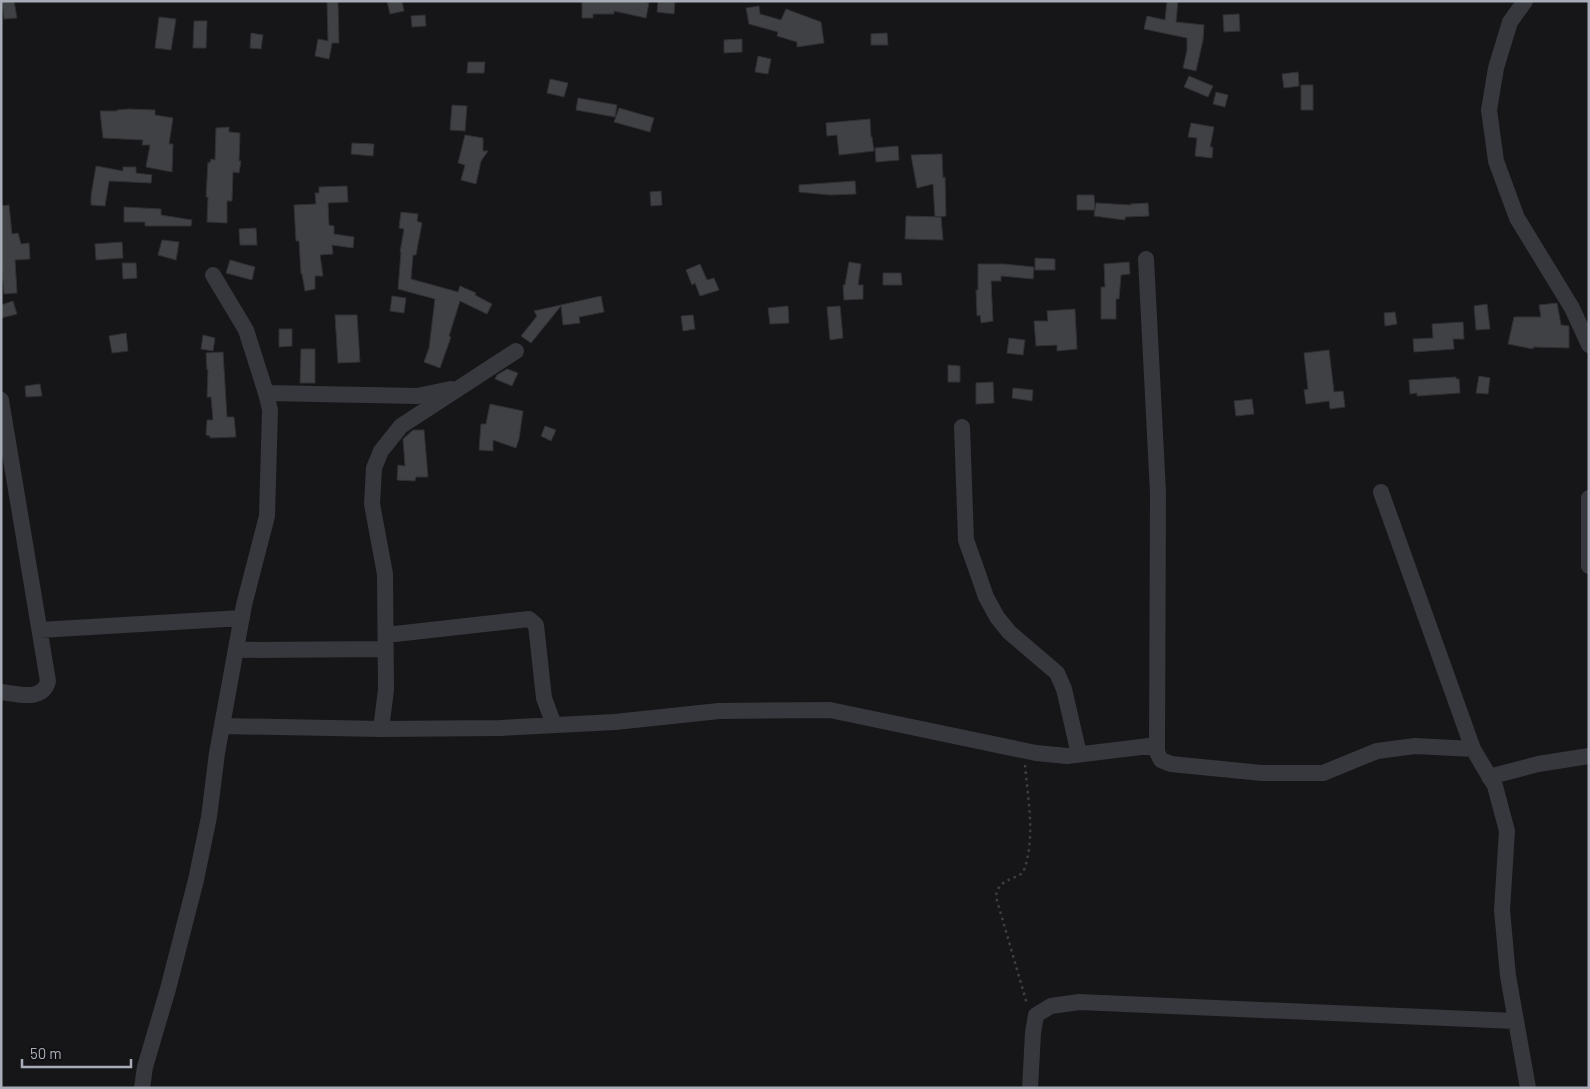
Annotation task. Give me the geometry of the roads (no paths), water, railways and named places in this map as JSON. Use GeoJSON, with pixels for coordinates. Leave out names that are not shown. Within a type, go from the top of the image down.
{"type":"FeatureCollection","features":[{"type":"Feature","properties":{"kind":"street"},"geometry":{"type":"LineString","coordinates":[[1525,1],[1510,22],[1496,68],[1489,110],[1496,161],[1517,218],[1572,308],[1589,345]]}},
{"type":"Feature","properties":{"kind":"street"},"geometry":{"type":"LineString","coordinates":[[1146,259],[1158,493],[1157,752],[1161,760],[1171,764],[1262,773],[1323,773],[1377,751],[1415,746],[1472,749]]}},
{"type":"Feature","properties":{"kind":"street"},"geometry":{"type":"LineString","coordinates":[[142,1088],[145,1067],[168,989],[196,880],[242,618],[266,516],[270,410],[246,330],[213,274]]}},
{"type":"Feature","properties":{"kind":"street"},"geometry":{"type":"LineString","coordinates":[[381,729],[386,690],[385,574],[372,504],[374,468],[381,451],[401,426],[516,351]]}},
{"type":"Feature","properties":{"kind":"street"},"geometry":{"type":"LineString","coordinates":[[266,394],[417,396],[460,388]]}},
{"type":"Feature","properties":{"kind":"street"},"geometry":{"type":"LineString","coordinates":[[1,400],[48,681],[42,693],[32,695],[1,692]]}},
{"type":"Feature","properties":{"kind":"street"},"geometry":{"type":"LineString","coordinates":[[962,427],[966,540],[986,597],[1009,632],[1057,673],[1064,689],[1079,754]]}},
{"type":"Feature","properties":{"kind":"street"},"geometry":{"type":"LineString","coordinates":[[1381,492],[1472,749],[1495,786],[1507,831],[1502,910],[1508,976],[1528,1088]]}},
{"type":"Feature","properties":{"kind":"street"},"geometry":{"type":"LineString","coordinates":[[1589,498],[1589,566]]}},
{"type":"Feature","properties":{"kind":"street"},"geometry":{"type":"LineString","coordinates":[[40,630],[242,618]]}},
{"type":"Feature","properties":{"kind":"street"},"geometry":{"type":"LineString","coordinates":[[236,650],[385,642],[529,619],[536,625],[544,698],[554,725]]}},
{"type":"Feature","properties":{"kind":"street"},"geometry":{"type":"LineString","coordinates":[[222,726],[381,729],[500,728],[615,722],[719,711],[830,710],[1024,751],[1067,756],[1157,745]]}},
{"type":"Feature","properties":{"kind":"street"},"geometry":{"type":"LineString","coordinates":[[1489,776],[1588,754]]}},
{"type":"Feature","properties":{"kind":"street"},"geometry":{"type":"LineString","coordinates":[[1030,1088],[1033,1033],[1036,1015],[1051,1006],[1079,1002],[1515,1021]]}}]}
